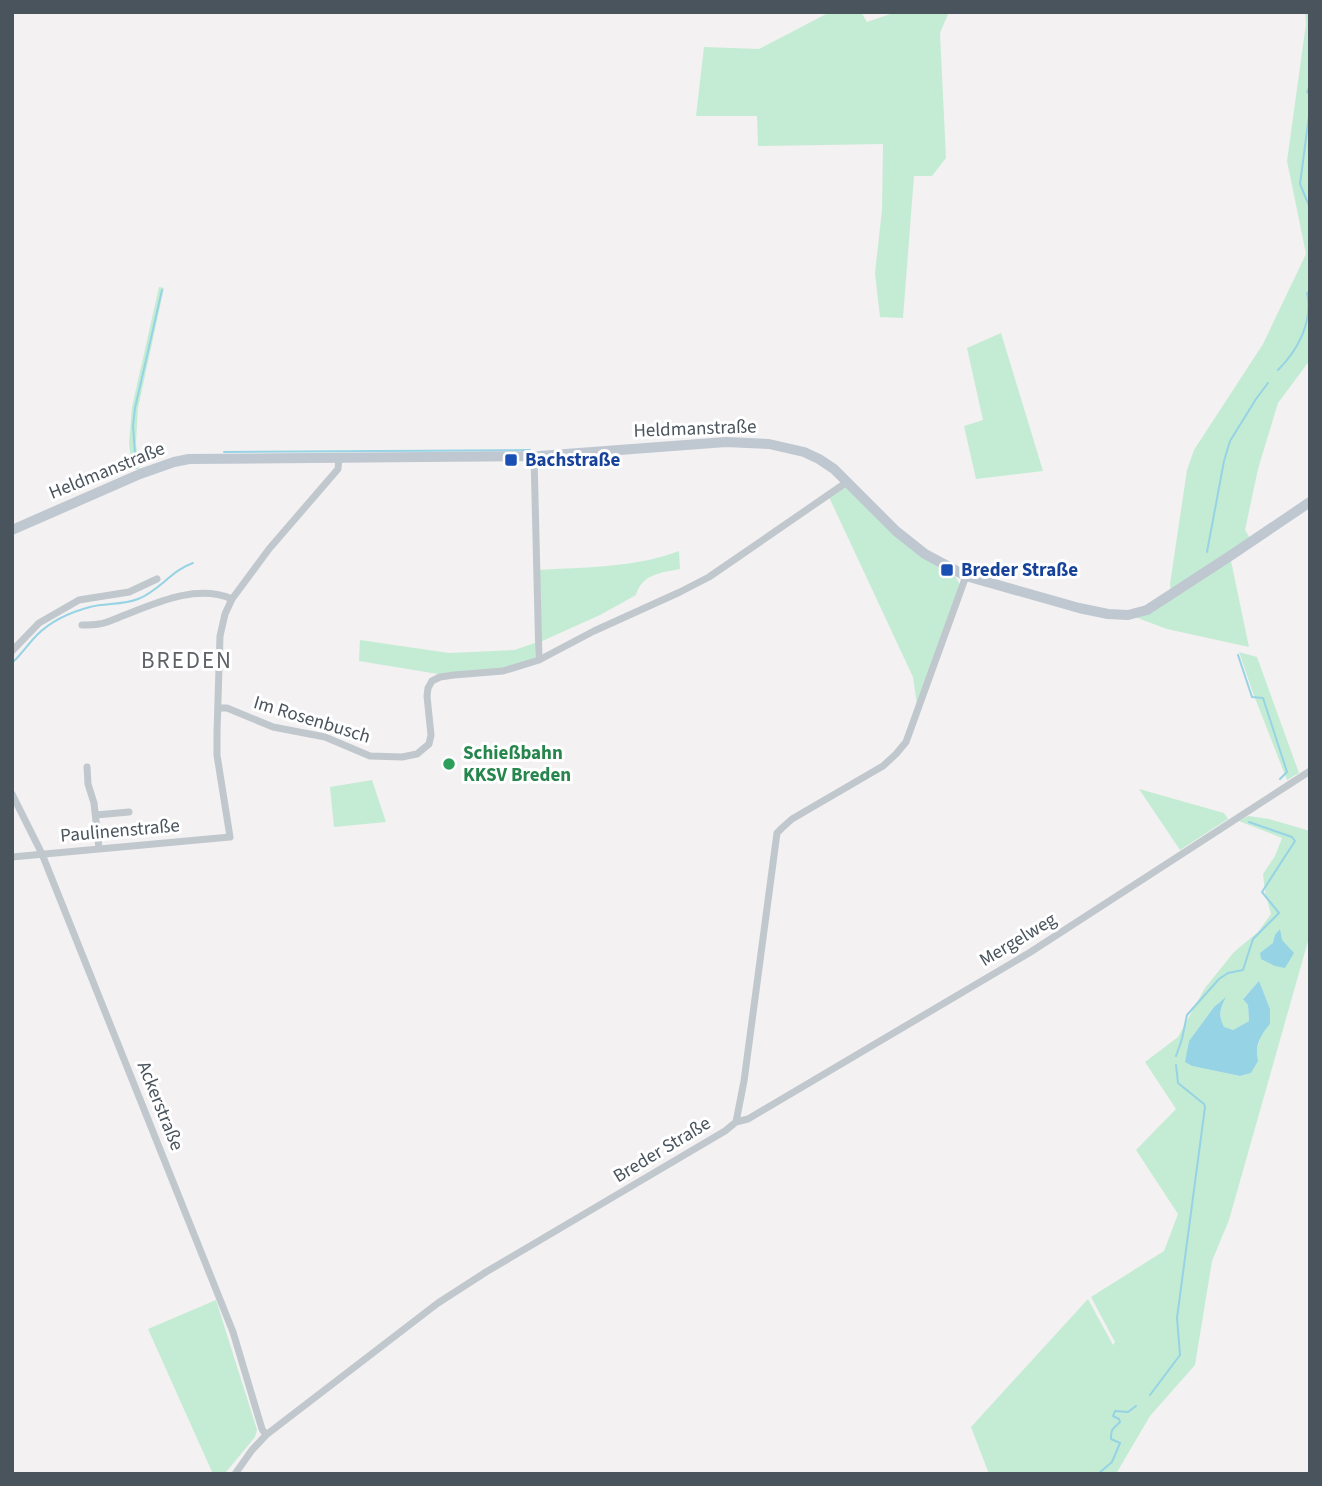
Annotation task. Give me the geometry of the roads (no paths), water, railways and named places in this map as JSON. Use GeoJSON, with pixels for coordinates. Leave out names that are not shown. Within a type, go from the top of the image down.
{"type":"FeatureCollection","features":[{"type":"Feature","properties":{"kind":"main road","name":"Heldmanstraße"},"geometry":{"type":"LineString","coordinates":[[12,530],[140,474],[174,462],[207,458],[534,456],[747,442],[779,446],[819,459],[834,469],[896,531],[925,554],[966,576],[1079,608],[1120,615],[1147,610],[1310,502]]}},
{"type":"Feature","properties":{"kind":"street"},"geometry":{"type":"LineString","coordinates":[[534,456],[539,660],[709,577],[847,482]]}},
{"type":"Feature","properties":{"kind":"street"},"geometry":{"type":"LineString","coordinates":[[218,708],[221,626],[232,599],[269,549],[338,469],[339,457]]}},
{"type":"Feature","properties":{"kind":"street","name":"Breder Straße"},"geometry":{"type":"LineString","coordinates":[[235,1474],[266,1434],[438,1303],[736,1122],[744,1081],[777,834],[792,819],[883,766],[906,742],[966,576]]}},
{"type":"Feature","properties":{"kind":"street"},"geometry":{"type":"LineString","coordinates":[[12,651],[39,624],[79,600],[129,592],[157,579]]}},
{"type":"Feature","properties":{"kind":"street"},"geometry":{"type":"LineString","coordinates":[[82,625],[101,624],[182,595],[225,596],[232,599]]}},
{"type":"Feature","properties":{"kind":"street","name":"Im Rosenbusch"},"geometry":{"type":"LineString","coordinates":[[218,708],[227,708],[273,727],[325,737],[370,755],[402,757],[417,754],[429,744],[431,735],[427,696],[432,681],[454,675],[503,671],[539,660]]}},
{"type":"Feature","properties":{"kind":"street","name":"Paulinenstraße"},"geometry":{"type":"LineString","coordinates":[[12,857],[230,837],[218,755],[218,708]]}},
{"type":"Feature","properties":{"kind":"street"},"geometry":{"type":"LineString","coordinates":[[87,767],[99,849]]}},
{"type":"Feature","properties":{"kind":"street","name":"Mergelweg"},"geometry":{"type":"LineString","coordinates":[[736,1122],[748,1119],[1029,953],[1310,771]]}},
{"type":"Feature","properties":{"kind":"street","name":"Ackerstraße"},"geometry":{"type":"LineString","coordinates":[[12,794],[42,854],[233,1332],[262,1429],[266,1434]]}},
{"type":"Feature","properties":{"kind":"street"},"geometry":{"type":"LineString","coordinates":[[96,815],[128,812]]}},
{"type":"Feature","properties":{"kind":"water"},"geometry":{"type":"Polygon","coordinates":[[[1280,929],[1282,940],[1294,953],[1285,968],[1261,959],[1260,953],[1273,943],[1280,929]]]}},
{"type":"Feature","properties":{"kind":"water"},"geometry":{"type":"Polygon","coordinates":[[[1259,981],[1270,1009],[1270,1024],[1259,1041],[1258,1061],[1251,1073],[1240,1076],[1192,1066],[1185,1062],[1189,1041],[1214,1007],[1226,997],[1220,1012],[1224,1027],[1233,1030],[1249,1021],[1248,1005],[1243,999],[1259,981]]]}},
{"type":"Feature","properties":{"kind":"waterway"},"geometry":{"type":"LineString","coordinates":[[1310,86],[1307,92],[1310,94]]}},
{"type":"Feature","properties":{"kind":"waterway"},"geometry":{"type":"LineString","coordinates":[[1310,108],[1300,184],[1310,208]]}},
{"type":"Feature","properties":{"kind":"waterway"},"geometry":{"type":"LineString","coordinates":[[136,468],[133,426],[135,408],[162,290]]}},
{"type":"Feature","properties":{"kind":"waterway"},"geometry":{"type":"LineString","coordinates":[[1278,370],[1292,354],[1302,335],[1308,314],[1307,293],[1310,291]]}},
{"type":"Feature","properties":{"kind":"waterway"},"geometry":{"type":"LineString","coordinates":[[1207,552],[1230,441],[1268,383]]}},
{"type":"Feature","properties":{"kind":"waterway"},"geometry":{"type":"LineString","coordinates":[[224,452],[530,450]]}},
{"type":"Feature","properties":{"kind":"waterway"},"geometry":{"type":"LineString","coordinates":[[12,663],[37,635],[55,621],[90,607],[138,599],[153,591],[178,570],[193,563]]}},
{"type":"Feature","properties":{"kind":"waterway"},"geometry":{"type":"LineString","coordinates":[[1238,655],[1252,697],[1263,698],[1287,772],[1280,779]]}},
{"type":"Feature","properties":{"kind":"waterway"},"geometry":{"type":"LineString","coordinates":[[1176,1056],[1187,1015],[1219,979],[1228,973],[1243,970],[1253,939],[1279,913],[1262,892],[1295,841],[1292,837],[1249,822]]}},
{"type":"Feature","properties":{"kind":"waterway"},"geometry":{"type":"LineString","coordinates":[[1150,1395],[1180,1355],[1177,1318],[1205,1107],[1178,1083],[1176,1065]]}},
{"type":"Feature","properties":{"kind":"waterway"},"geometry":{"type":"LineString","coordinates":[[1098,1474],[1112,1462],[1120,1443],[1111,1439],[1112,1431],[1120,1422],[1113,1416],[1115,1411],[1128,1412],[1136,1406]]}},
{"type":"Feature","properties":{"kind":"place","name":"Bachstraße"},"geometry":{"type":"Point","coordinates":[511,460]}},
{"type":"Feature","properties":{"kind":"place","name":"Breder Straße"},"geometry":{"type":"Point","coordinates":[947,570]}},
{"type":"Feature","properties":{"kind":"place","name":"Schießbahn KKSV Breden"},"geometry":{"type":"Point","coordinates":[449,764]}},
{"type":"Feature","properties":{"kind":"district","name":"BREDEN"},"geometry":{"type":"Point","coordinates":[187,660]}}]}
